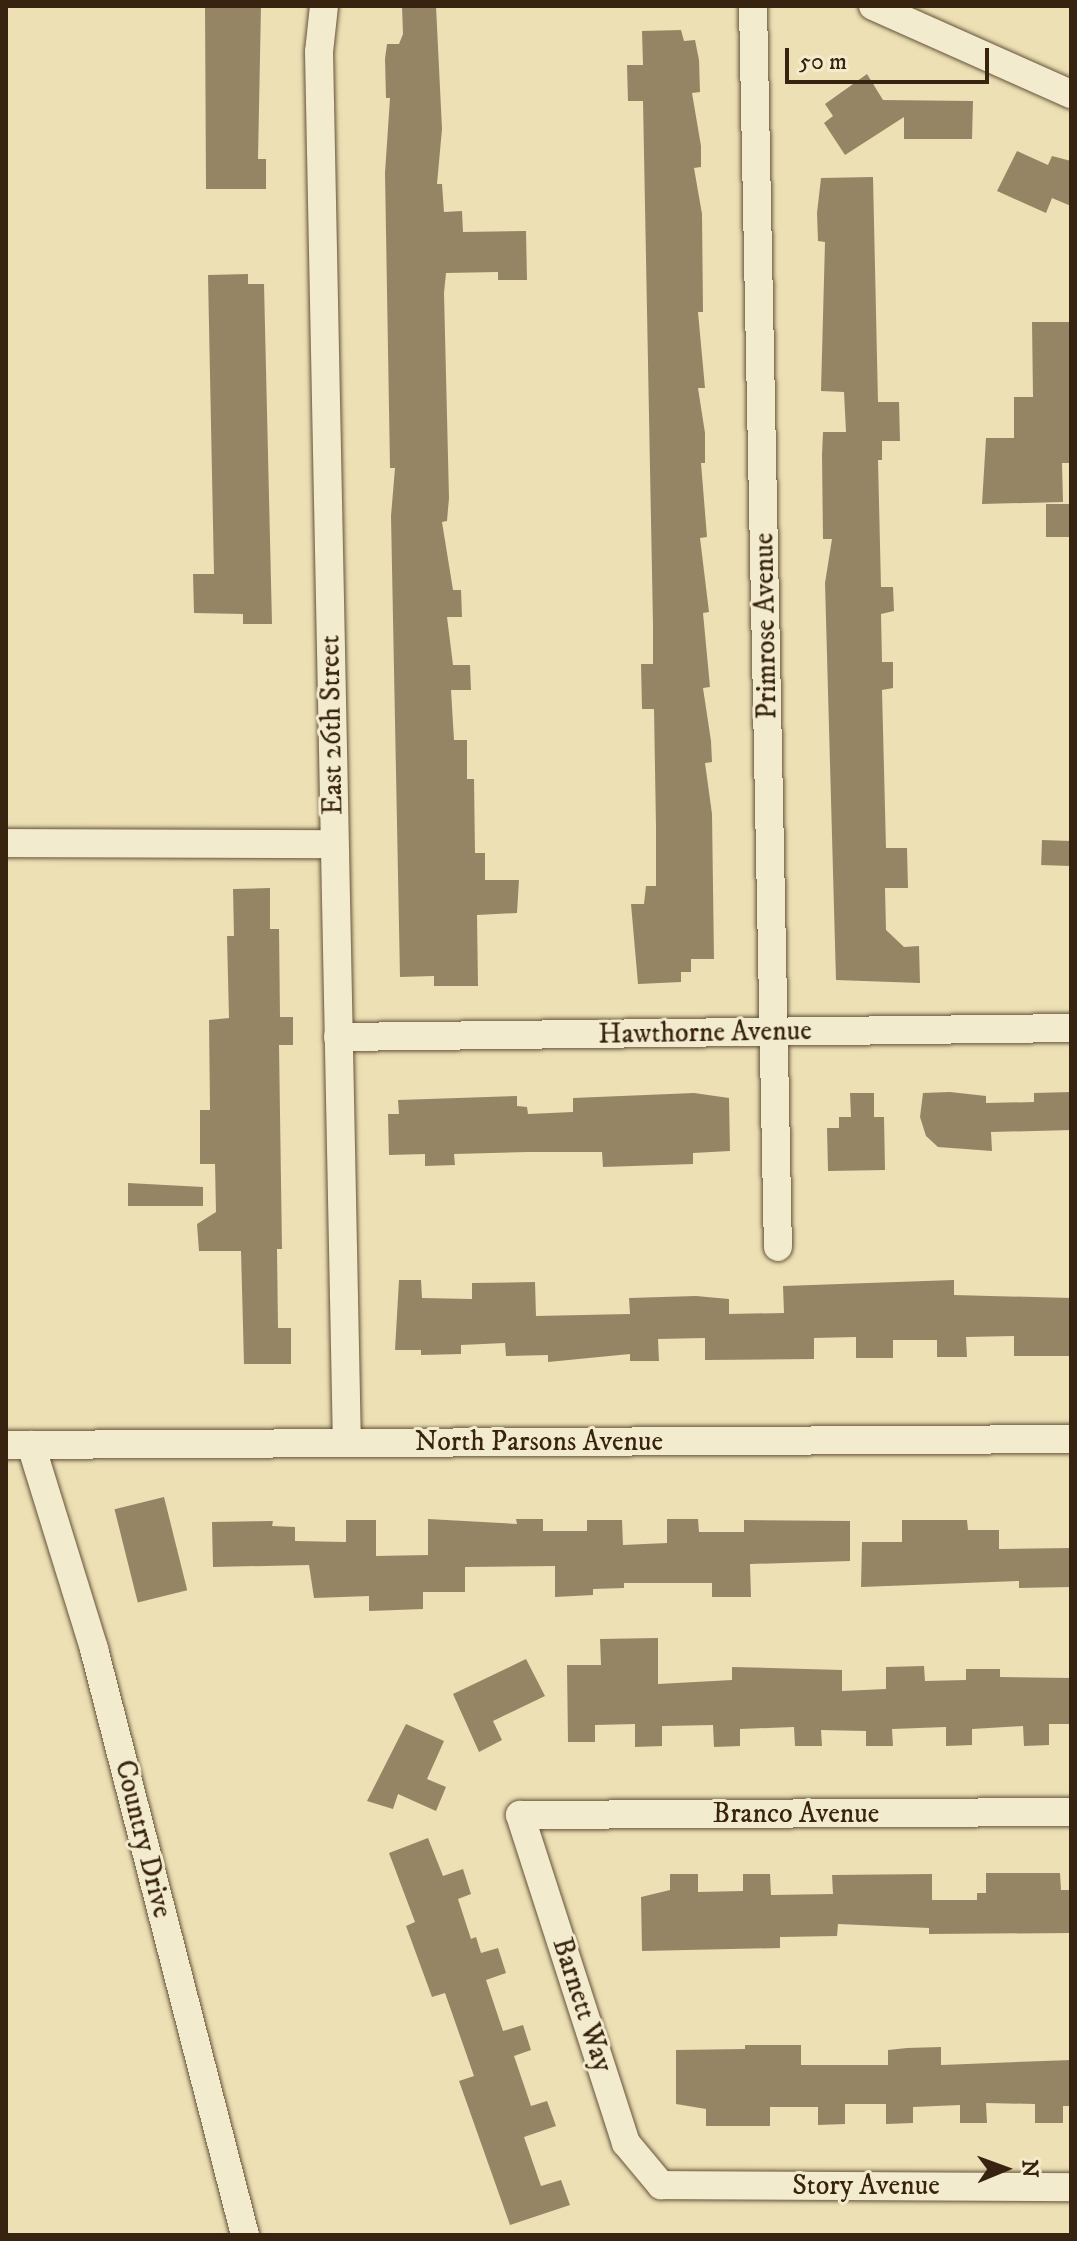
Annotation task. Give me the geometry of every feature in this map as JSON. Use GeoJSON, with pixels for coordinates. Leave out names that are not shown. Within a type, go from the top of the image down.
{"type":"FeatureCollection","features":[{"type":"Feature","properties":{"kind":"street","name":"East 26th Street"},"geometry":{"type":"LineString","coordinates":[[324,6],[319,52],[347,1443]]}},
{"type":"Feature","properties":{"kind":"street","name":"Primrose Avenue"},"geometry":{"type":"LineString","coordinates":[[753,6],[778,1247]]}},
{"type":"Feature","properties":{"kind":"street"},"geometry":{"type":"LineString","coordinates":[[873,6],[1071,94]]}},
{"type":"Feature","properties":{"kind":"street"},"geometry":{"type":"LineString","coordinates":[[6,843],[334,844]]}},
{"type":"Feature","properties":{"kind":"street","name":"Hawthorne Avenue"},"geometry":{"type":"LineString","coordinates":[[338,1037],[1071,1028]]}},
{"type":"Feature","properties":{"kind":"street","name":"North Parsons Avenue"},"geometry":{"type":"LineString","coordinates":[[18,1445],[1071,1439]]}},
{"type":"Feature","properties":{"kind":"street","name":"Country Drive"},"geometry":{"type":"LineString","coordinates":[[18,1445],[94,1649],[245,2235]]}},
{"type":"Feature","properties":{"kind":"street","name":"Branco Avenue"},"geometry":{"type":"LineString","coordinates":[[520,1815],[1071,1812]]}},
{"type":"Feature","properties":{"kind":"street","name":"Barnett Way"},"geometry":{"type":"LineString","coordinates":[[520,1815],[626,2143],[661,2185]]}},
{"type":"Feature","properties":{"kind":"street","name":"Story Avenue"},"geometry":{"type":"LineString","coordinates":[[661,2185],[1071,2187]]}},
{"type":"Feature","properties":{"kind":"building"},"geometry":{"type":"Polygon","coordinates":[[[205,6],[261,6],[258,159],[266,159],[266,189],[206,189],[205,6]]]}},
{"type":"Feature","properties":{"kind":"building"},"geometry":{"type":"Polygon","coordinates":[[[402,6],[436,6],[442,129],[437,184],[442,184],[444,212],[462,211],[463,232],[526,231],[527,280],[498,280],[498,272],[446,273],[444,293],[449,498],[447,521],[442,522],[453,590],[461,590],[462,617],[447,617],[453,665],[470,665],[471,690],[451,690],[454,740],[467,740],[467,779],[474,779],[475,853],[485,853],[485,880],[519,880],[517,913],[477,915],[478,986],[434,986],[434,976],[400,977],[391,516],[395,468],[390,468],[385,173],[390,98],[386,98],[385,59],[387,44],[399,44],[403,34],[402,6]]]}},
{"type":"Feature","properties":{"kind":"building"},"geometry":{"type":"Polygon","coordinates":[[[681,30],[684,41],[695,40],[699,60],[700,92],[692,93],[701,146],[701,167],[694,168],[702,214],[703,312],[698,312],[705,388],[698,388],[705,433],[705,463],[701,463],[707,537],[700,538],[709,612],[703,613],[710,687],[703,688],[712,762],[705,763],[712,814],[714,959],[691,959],[691,972],[681,972],[681,982],[638,984],[631,904],[644,904],[646,886],[656,886],[656,828],[654,709],[642,709],[641,664],[653,664],[643,101],[628,101],[627,65],[643,65],[642,31],[681,30]]]}},
{"type":"Feature","properties":{"kind":"building"},"geometry":{"type":"Polygon","coordinates":[[[867,74],[883,100],[973,101],[972,139],[904,139],[904,117],[845,155],[824,123],[833,116],[825,104],[867,74]]]}},
{"type":"Feature","properties":{"kind":"building"},"geometry":{"type":"Polygon","coordinates":[[[1017,151],[1048,165],[1052,156],[1071,161],[1071,206],[1052,198],[1046,213],[997,191],[1017,151]]]}},
{"type":"Feature","properties":{"kind":"building"},"geometry":{"type":"Polygon","coordinates":[[[873,177],[878,402],[899,402],[900,441],[882,441],[882,460],[878,460],[881,587],[893,587],[894,611],[881,614],[882,662],[893,662],[893,688],[882,690],[886,848],[907,848],[908,888],[885,888],[886,930],[904,947],[919,946],[920,983],[836,980],[825,583],[832,539],[823,539],[822,455],[823,432],[846,432],[844,392],[821,391],[825,242],[818,241],[817,213],[821,178],[873,177]]]}},
{"type":"Feature","properties":{"kind":"building"},"geometry":{"type":"Polygon","coordinates":[[[248,274],[248,284],[264,284],[272,624],[243,624],[243,614],[194,613],[193,574],[214,574],[208,275],[248,274]]]}},
{"type":"Feature","properties":{"kind":"building"},"geometry":{"type":"Polygon","coordinates":[[[1032,322],[1071,322],[1071,463],[1062,463],[1063,502],[982,504],[986,438],[1014,438],[1014,397],[1033,397],[1032,322]]]}},
{"type":"Feature","properties":{"kind":"building"},"geometry":{"type":"Polygon","coordinates":[[[1046,504],[1071,504],[1071,537],[1046,537],[1046,504]]]}},
{"type":"Feature","properties":{"kind":"building"},"geometry":{"type":"Polygon","coordinates":[[[1042,840],[1071,841],[1070,866],[1041,865],[1042,840]]]}},
{"type":"Feature","properties":{"kind":"building"},"geometry":{"type":"Polygon","coordinates":[[[270,888],[270,929],[279,929],[280,1017],[293,1017],[293,1045],[279,1045],[282,1249],[277,1249],[278,1328],[291,1328],[291,1364],[244,1364],[241,1251],[199,1251],[197,1224],[216,1212],[215,1164],[200,1164],[200,1110],[210,1110],[209,1020],[229,1018],[227,936],[234,936],[233,889],[270,888]]]}},
{"type":"Feature","properties":{"kind":"building"},"geometry":{"type":"Polygon","coordinates":[[[1071,1092],[1071,1130],[991,1132],[992,1151],[938,1147],[926,1136],[920,1117],[923,1093],[986,1096],[986,1103],[1034,1102],[1034,1093],[1071,1092]]]}},
{"type":"Feature","properties":{"kind":"building"},"geometry":{"type":"Polygon","coordinates":[[[694,1093],[729,1098],[730,1151],[693,1153],[693,1164],[603,1167],[602,1152],[528,1152],[454,1154],[455,1165],[425,1166],[425,1154],[389,1155],[388,1114],[399,1114],[398,1100],[517,1096],[517,1106],[527,1107],[528,1114],[573,1112],[573,1098],[694,1093]]]}},
{"type":"Feature","properties":{"kind":"building"},"geometry":{"type":"Polygon","coordinates":[[[850,1093],[874,1093],[874,1117],[884,1117],[885,1170],[828,1171],[827,1128],[839,1128],[839,1117],[851,1117],[850,1093]]]}},
{"type":"Feature","properties":{"kind":"building"},"geometry":{"type":"Polygon","coordinates":[[[128,1183],[203,1187],[203,1206],[128,1206],[128,1183]]]}},
{"type":"Feature","properties":{"kind":"building"},"geometry":{"type":"Polygon","coordinates":[[[399,1280],[421,1280],[422,1298],[472,1299],[472,1283],[535,1282],[536,1316],[630,1314],[629,1298],[696,1296],[729,1299],[729,1314],[784,1313],[783,1286],[954,1280],[954,1295],[1071,1298],[1071,1356],[1014,1356],[1014,1336],[966,1337],[967,1357],[937,1357],[937,1340],[893,1340],[893,1358],[856,1358],[856,1337],[814,1338],[814,1359],[705,1360],[705,1338],[658,1339],[659,1361],[630,1361],[630,1354],[548,1362],[548,1355],[506,1356],[505,1343],[461,1345],[461,1354],[421,1355],[421,1350],[395,1350],[399,1280]]]}},
{"type":"Feature","properties":{"kind":"building"},"geometry":{"type":"Polygon","coordinates":[[[164,1497],[187,1590],[138,1602],[115,1509],[164,1497]]]}},
{"type":"Feature","properties":{"kind":"building"},"geometry":{"type":"Polygon","coordinates":[[[428,1519],[517,1524],[516,1519],[543,1519],[543,1531],[587,1531],[587,1520],[622,1520],[623,1545],[667,1543],[667,1519],[698,1519],[699,1532],[744,1532],[744,1520],[850,1521],[850,1561],[750,1564],[751,1597],[712,1597],[712,1583],[624,1583],[624,1588],[593,1589],[593,1595],[555,1597],[555,1566],[465,1567],[465,1592],[423,1592],[423,1609],[369,1611],[369,1596],[314,1598],[309,1565],[213,1567],[212,1522],[273,1521],[272,1526],[295,1527],[295,1541],[346,1542],[346,1520],[376,1520],[376,1556],[428,1555],[428,1519]]]}},
{"type":"Feature","properties":{"kind":"building"},"geometry":{"type":"Polygon","coordinates":[[[902,1520],[967,1520],[968,1530],[999,1530],[999,1549],[1071,1548],[1071,1587],[1019,1588],[1019,1581],[861,1587],[862,1542],[902,1542],[902,1520]]]}},
{"type":"Feature","properties":{"kind":"building"},"geometry":{"type":"Polygon","coordinates":[[[658,1638],[658,1684],[732,1680],[732,1667],[842,1670],[842,1691],[886,1689],[886,1667],[924,1666],[925,1681],[966,1680],[966,1669],[1000,1669],[1000,1677],[1071,1678],[1071,1724],[1049,1724],[1049,1745],[1024,1746],[1023,1726],[972,1729],[972,1745],[946,1746],[946,1727],[892,1729],[893,1746],[866,1746],[866,1731],[821,1730],[822,1746],[795,1746],[794,1727],[740,1729],[740,1746],[714,1747],[713,1725],[662,1726],[662,1746],[635,1747],[635,1724],[595,1725],[595,1742],[568,1742],[567,1665],[601,1665],[600,1639],[658,1638]]]}},
{"type":"Feature","properties":{"kind":"building"},"geometry":{"type":"Polygon","coordinates":[[[526,1659],[545,1696],[493,1721],[502,1740],[479,1752],[453,1694],[526,1659]]]}},
{"type":"Feature","properties":{"kind":"building"},"geometry":{"type":"Polygon","coordinates":[[[406,1724],[444,1741],[427,1779],[446,1787],[436,1811],[398,1794],[393,1809],[367,1801],[406,1724]]]}},
{"type":"Feature","properties":{"kind":"building"},"geometry":{"type":"Polygon","coordinates":[[[428,1838],[443,1876],[463,1869],[471,1894],[458,1899],[471,1939],[476,1937],[481,1953],[498,1948],[506,1973],[486,1980],[503,2031],[523,2025],[531,2050],[514,2056],[531,2106],[547,2101],[556,2126],[524,2137],[541,2186],[561,2180],[570,2205],[510,2225],[459,2081],[474,2076],[445,1993],[432,1997],[406,1926],[415,1922],[389,1853],[428,1838]]]}},
{"type":"Feature","properties":{"kind":"building"},"geometry":{"type":"Polygon","coordinates":[[[986,1873],[1060,1873],[1061,1890],[1071,1890],[1071,1933],[929,1934],[929,1928],[838,1924],[837,1936],[780,1937],[780,1948],[642,1951],[641,1897],[670,1890],[670,1874],[698,1874],[698,1892],[743,1891],[743,1874],[770,1874],[771,1895],[833,1894],[832,1875],[932,1874],[932,1900],[977,1900],[977,1893],[986,1893],[986,1873]]]}},
{"type":"Feature","properties":{"kind":"building"},"geometry":{"type":"Polygon","coordinates":[[[745,2045],[801,2045],[801,2065],[888,2065],[888,2050],[941,2047],[941,2065],[1071,2060],[1071,2106],[1063,2106],[1063,2123],[1035,2123],[1035,2104],[986,2103],[987,2123],[960,2123],[960,2105],[913,2107],[913,2123],[886,2124],[886,2104],[845,2104],[845,2124],[818,2125],[818,2107],[770,2107],[770,2126],[706,2126],[706,2109],[676,2104],[676,2050],[745,2049],[745,2045]]]}}]}
